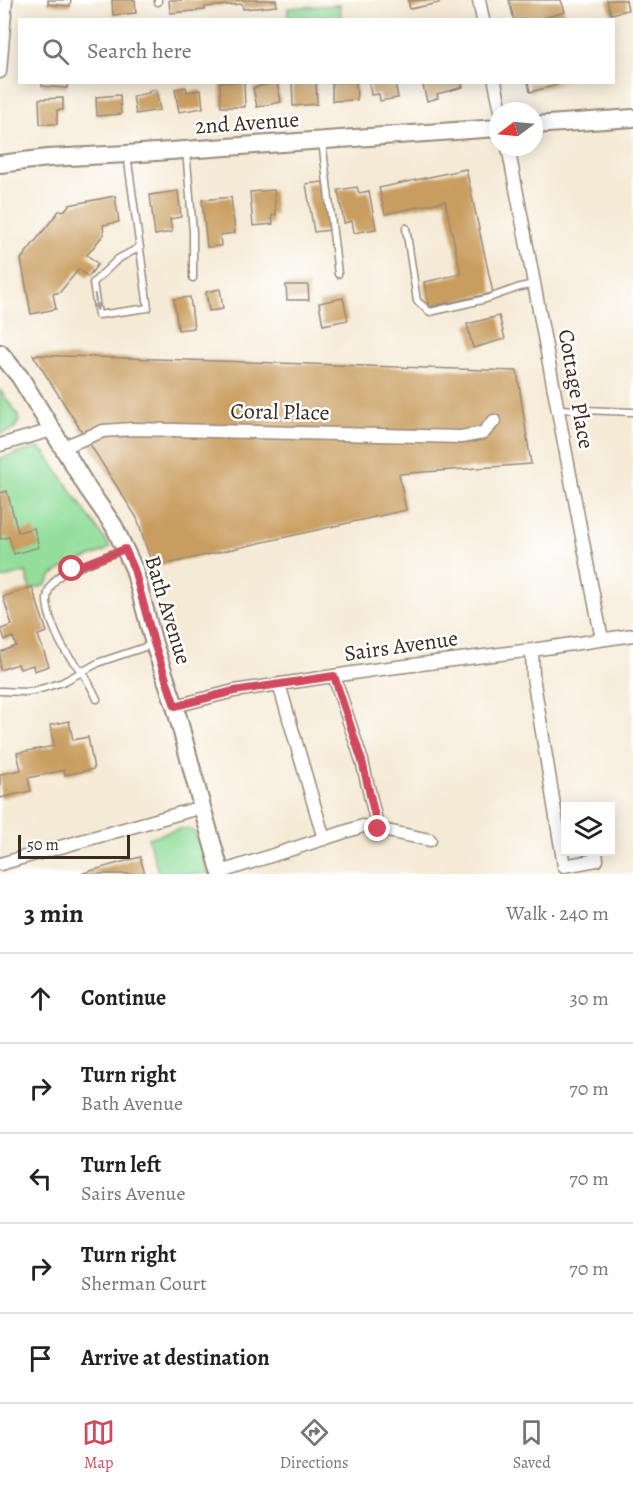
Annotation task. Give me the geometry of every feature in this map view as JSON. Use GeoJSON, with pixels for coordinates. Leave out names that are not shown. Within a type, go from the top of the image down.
{"type":"FeatureCollection","features":[{"type":"Feature","properties":{"kind":"street"},"geometry":{"type":"LineString","coordinates":[[0,72],[6,0]]}},
{"type":"Feature","properties":{"kind":"street"},"geometry":{"type":"LineString","coordinates":[[479,0],[483,18]]}},
{"type":"Feature","properties":{"kind":"street"},"geometry":{"type":"LineString","coordinates":[[495,84],[499,102]]}},
{"type":"Feature","properties":{"kind":"street"},"geometry":{"type":"LineString","coordinates":[[543,124],[633,118]]}},
{"type":"Feature","properties":{"kind":"street","name":"2nd Avenue"},"geometry":{"type":"LineString","coordinates":[[0,164],[48,158],[489,129]]}},
{"type":"Feature","properties":{"kind":"street","name":"Cottage Place"},"geometry":{"type":"LineString","coordinates":[[510,156],[602,639]]}},
{"type":"Feature","properties":{"kind":"street","name":"Bath Avenue"},"geometry":{"type":"LineString","coordinates":[[0,353],[20,377],[88,489],[114,526],[134,569],[221,873]]}},
{"type":"Feature","properties":{"kind":"street","name":"Coral Place"},"geometry":{"type":"LineString","coordinates":[[63,447],[103,431],[134,429],[461,437],[483,433],[494,421]]}},
{"type":"Feature","properties":{"kind":"street"},"geometry":{"type":"LineString","coordinates":[[0,445],[52,430]]}},
{"type":"Feature","properties":{"kind":"street","name":"Sairs Avenue"},"geometry":{"type":"LineString","coordinates":[[175,706],[234,691],[279,684],[633,635]]}},
{"type":"Feature","properties":{"kind":"street"},"geometry":{"type":"LineString","coordinates":[[532,650],[533,677],[561,848]]}},
{"type":"Feature","properties":{"kind":"street"},"geometry":{"type":"LineString","coordinates":[[334,676],[362,761],[378,829]]}},
{"type":"Feature","properties":{"kind":"street"},"geometry":{"type":"LineString","coordinates":[[279,684],[324,839]]}},
{"type":"Feature","properties":{"kind":"street"},"geometry":{"type":"LineString","coordinates":[[0,864],[202,807]]}},
{"type":"Feature","properties":{"kind":"street"},"geometry":{"type":"LineString","coordinates":[[221,873],[363,826],[430,840]]}},
{"type":"Feature","properties":{"kind":"street"},"geometry":{"type":"LineString","coordinates":[[562,856],[564,866],[597,860],[596,856]]}},
{"type":"Feature","properties":{"kind":"lane"},"geometry":{"type":"LineString","coordinates":[[322,140],[338,274]]}},
{"type":"Feature","properties":{"kind":"lane"},"geometry":{"type":"LineString","coordinates":[[186,150],[193,232],[193,278]]}},
{"type":"Feature","properties":{"kind":"lane"},"geometry":{"type":"LineString","coordinates":[[127,154],[140,247],[148,308],[98,315],[93,283],[118,259],[140,247]]}},
{"type":"Feature","properties":{"kind":"lane"},"geometry":{"type":"LineString","coordinates":[[406,228],[417,301],[430,312],[486,299],[535,284]]}},
{"type":"Feature","properties":{"kind":"lane"},"geometry":{"type":"LineString","coordinates":[[0,361],[20,377]]}},
{"type":"Feature","properties":{"kind":"lane"},"geometry":{"type":"LineString","coordinates":[[558,410],[593,409],[633,412]]}},
{"type":"Feature","properties":{"kind":"lane"},"geometry":{"type":"LineString","coordinates":[[98,699],[65,651],[57,634],[47,597],[49,589],[62,574],[125,549]]}},
{"type":"Feature","properties":{"kind":"lane"},"geometry":{"type":"LineString","coordinates":[[0,691],[34,691],[63,682],[100,662],[154,644]]}},
{"type":"Feature","properties":{"kind":"green space"},"geometry":{"type":"Polygon","coordinates":[[[340,5],[341,18],[288,18],[288,8],[340,5]]]}},
{"type":"Feature","properties":{"kind":"green space"},"geometry":{"type":"Polygon","coordinates":[[[0,390],[18,415],[19,421],[14,429],[0,434],[0,390]]]}},
{"type":"Feature","properties":{"kind":"green space"},"geometry":{"type":"Polygon","coordinates":[[[37,448],[45,453],[110,547],[63,568],[52,575],[46,585],[32,589],[26,572],[0,579],[0,458],[37,448]]]}},
{"type":"Feature","properties":{"kind":"green space"},"geometry":{"type":"Polygon","coordinates":[[[180,829],[190,830],[197,836],[209,874],[159,874],[148,838],[180,829]]]}},
{"type":"Feature","properties":{"kind":"building"},"geometry":{"type":"Polygon","coordinates":[[[48,0],[71,0],[70,6],[48,4],[48,0]]]}},
{"type":"Feature","properties":{"kind":"building"},"geometry":{"type":"Polygon","coordinates":[[[112,0],[135,0],[136,13],[113,15],[112,0]]]}},
{"type":"Feature","properties":{"kind":"building"},"geometry":{"type":"Polygon","coordinates":[[[169,0],[276,0],[277,6],[243,9],[242,4],[170,13],[169,0]]]}},
{"type":"Feature","properties":{"kind":"building"},"geometry":{"type":"Polygon","coordinates":[[[408,0],[439,0],[439,3],[410,9],[408,0]]]}},
{"type":"Feature","properties":{"kind":"building"},"geometry":{"type":"Polygon","coordinates":[[[509,0],[561,0],[565,12],[544,18],[514,18],[509,0]]]}},
{"type":"Feature","properties":{"kind":"building"},"geometry":{"type":"Polygon","coordinates":[[[607,0],[626,0],[628,10],[611,14],[607,0]]]}},
{"type":"Feature","properties":{"kind":"building"},"geometry":{"type":"Polygon","coordinates":[[[42,84],[68,84],[67,88],[42,86],[42,84]]]}},
{"type":"Feature","properties":{"kind":"building"},"geometry":{"type":"Polygon","coordinates":[[[220,84],[244,84],[245,107],[221,107],[220,84]]]}},
{"type":"Feature","properties":{"kind":"building"},"geometry":{"type":"Polygon","coordinates":[[[277,84],[281,102],[257,107],[253,88],[277,84]]]}},
{"type":"Feature","properties":{"kind":"building"},"geometry":{"type":"Polygon","coordinates":[[[292,84],[316,84],[317,104],[293,106],[292,84]]]}},
{"type":"Feature","properties":{"kind":"building"},"geometry":{"type":"Polygon","coordinates":[[[332,84],[356,84],[357,100],[332,101],[332,84]]]}},
{"type":"Feature","properties":{"kind":"building"},"geometry":{"type":"Polygon","coordinates":[[[369,84],[395,84],[398,98],[380,101],[379,94],[371,95],[369,84]]]}},
{"type":"Feature","properties":{"kind":"building"},"geometry":{"type":"Polygon","coordinates":[[[423,84],[462,84],[463,87],[437,94],[438,98],[427,101],[423,84]]]}},
{"type":"Feature","properties":{"kind":"building"},"geometry":{"type":"Polygon","coordinates":[[[528,84],[561,84],[530,92],[528,84]]]}},
{"type":"Feature","properties":{"kind":"building"},"geometry":{"type":"Polygon","coordinates":[[[186,87],[187,92],[201,90],[203,108],[179,112],[175,89],[186,87]]]}},
{"type":"Feature","properties":{"kind":"building"},"geometry":{"type":"Polygon","coordinates":[[[156,89],[160,110],[136,114],[133,96],[156,89]]]}},
{"type":"Feature","properties":{"kind":"building"},"geometry":{"type":"Polygon","coordinates":[[[120,95],[121,114],[97,116],[96,97],[120,95]]]}},
{"type":"Feature","properties":{"kind":"building"},"geometry":{"type":"Polygon","coordinates":[[[63,98],[63,110],[57,110],[57,124],[40,124],[39,99],[63,98]]]}},
{"type":"Feature","properties":{"kind":"building"},"geometry":{"type":"Polygon","coordinates":[[[466,169],[493,293],[429,307],[424,282],[461,274],[445,201],[385,214],[379,188],[466,169]]]}},
{"type":"Feature","properties":{"kind":"building"},"geometry":{"type":"Polygon","coordinates":[[[323,182],[330,230],[314,232],[306,184],[323,182]]]}},
{"type":"Feature","properties":{"kind":"building"},"geometry":{"type":"Polygon","coordinates":[[[357,187],[359,193],[369,191],[376,229],[354,233],[352,221],[344,223],[338,190],[357,187]]]}},
{"type":"Feature","properties":{"kind":"building"},"geometry":{"type":"Polygon","coordinates":[[[274,190],[276,215],[272,215],[273,224],[253,226],[250,192],[274,190]]]}},
{"type":"Feature","properties":{"kind":"building"},"geometry":{"type":"Polygon","coordinates":[[[178,191],[181,217],[170,219],[172,232],[155,235],[150,195],[178,191]]]}},
{"type":"Feature","properties":{"kind":"building"},"geometry":{"type":"Polygon","coordinates":[[[115,196],[119,222],[103,225],[104,234],[87,255],[98,264],[88,277],[79,269],[60,292],[53,294],[56,309],[31,314],[21,259],[59,211],[65,210],[69,205],[115,196]]]}},
{"type":"Feature","properties":{"kind":"building"},"geometry":{"type":"Polygon","coordinates":[[[231,197],[235,233],[220,235],[221,246],[207,247],[202,200],[231,197]]]}},
{"type":"Feature","properties":{"kind":"building"},"geometry":{"type":"Polygon","coordinates":[[[286,285],[308,285],[309,300],[287,300],[286,285]]]}},
{"type":"Feature","properties":{"kind":"building"},"geometry":{"type":"Polygon","coordinates":[[[220,289],[223,309],[209,311],[206,292],[220,289]]]}},
{"type":"Feature","properties":{"kind":"building"},"geometry":{"type":"Polygon","coordinates":[[[190,297],[194,328],[178,330],[174,299],[190,297]]]}},
{"type":"Feature","properties":{"kind":"building"},"geometry":{"type":"Polygon","coordinates":[[[343,298],[348,320],[323,325],[319,303],[343,298]]]}},
{"type":"Feature","properties":{"kind":"building"},"geometry":{"type":"Polygon","coordinates":[[[499,316],[505,339],[473,348],[467,324],[499,316]]]}},
{"type":"Feature","properties":{"kind":"building"},"geometry":{"type":"Polygon","coordinates":[[[33,355],[517,371],[531,464],[399,474],[406,510],[153,567],[137,518],[33,355]]]}},
{"type":"Feature","properties":{"kind":"building"},"geometry":{"type":"Polygon","coordinates":[[[7,491],[18,532],[34,528],[39,547],[14,554],[9,537],[0,539],[0,493],[7,491]]]}},
{"type":"Feature","properties":{"kind":"building"},"geometry":{"type":"Polygon","coordinates":[[[32,587],[47,632],[38,635],[49,666],[34,671],[33,665],[20,669],[18,664],[0,670],[0,652],[16,646],[13,637],[5,640],[1,629],[12,625],[3,597],[32,587]]]}},
{"type":"Feature","properties":{"kind":"building"},"geometry":{"type":"Polygon","coordinates":[[[69,721],[73,740],[88,737],[94,769],[65,775],[64,770],[28,778],[31,791],[0,798],[0,774],[21,770],[17,753],[54,746],[50,725],[69,721]]]}},
{"type":"Feature","properties":{"kind":"building"},"geometry":{"type":"Polygon","coordinates":[[[140,857],[145,874],[83,874],[83,873],[140,857]]]}},
{"type":"Feature","properties":{"kind":"route"},"geometry":{"type":"LineString","coordinates":[[72,569],[125,549],[134,569],[154,643],[175,706],[234,691],[334,676],[362,761],[378,829]]}}]}
